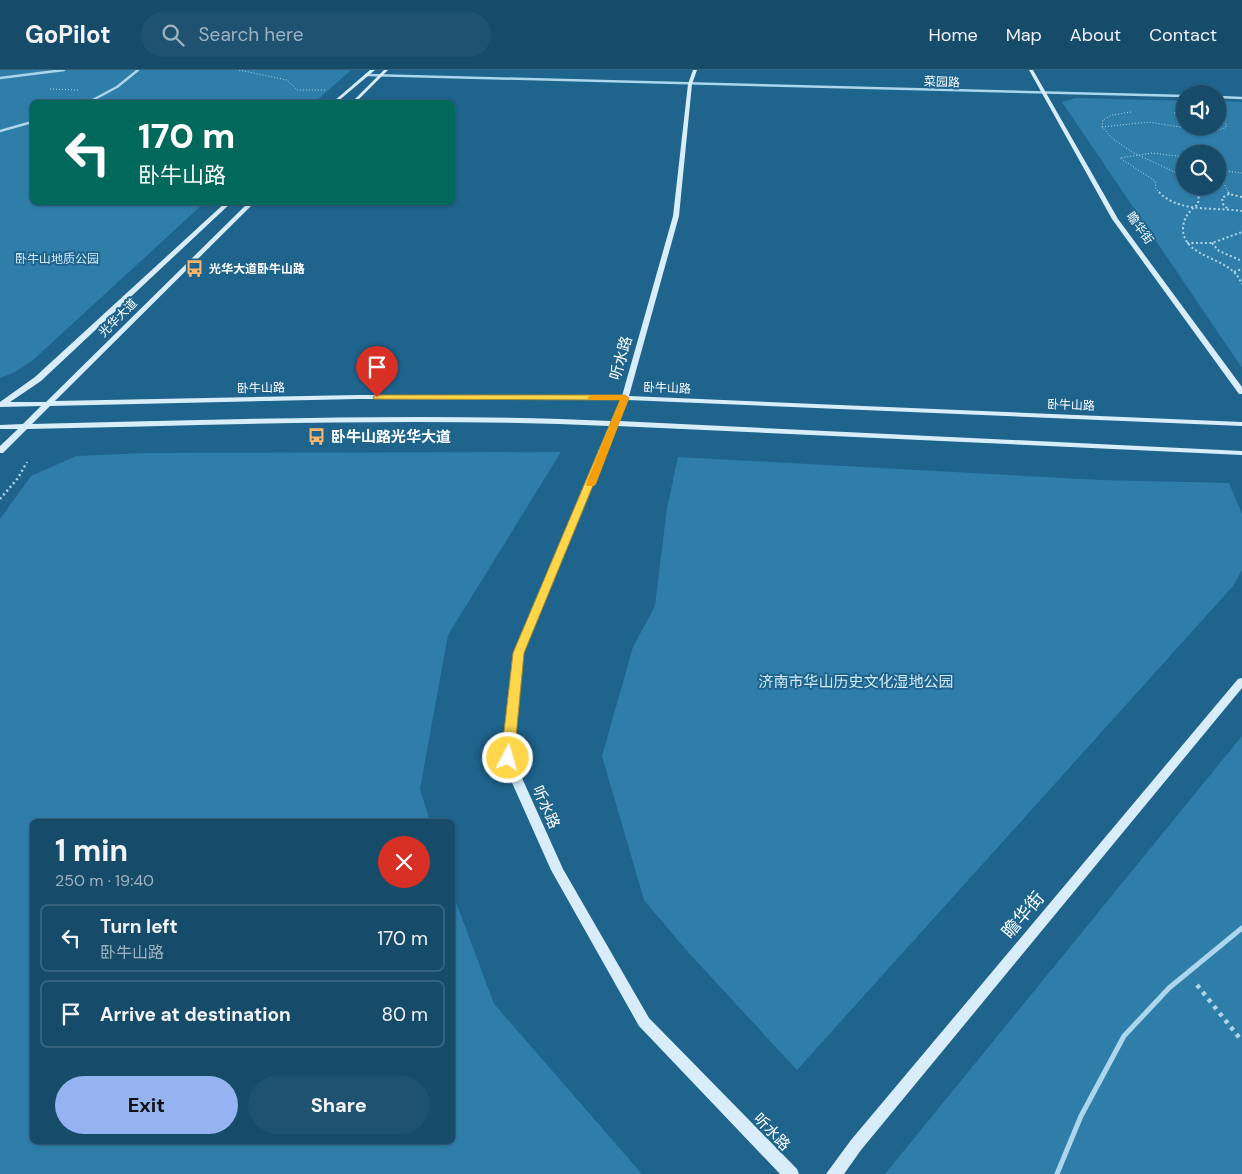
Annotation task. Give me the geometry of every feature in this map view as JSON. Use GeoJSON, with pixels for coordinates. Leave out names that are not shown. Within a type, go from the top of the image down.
{"type":"FeatureCollection","features":[{"type":"Feature","properties":{"kind":"main road"},"geometry":{"type":"LineString","coordinates":[[337,100],[373,70]]}},
{"type":"Feature","properties":{"kind":"main road"},"geometry":{"type":"LineString","coordinates":[[356,100],[386,70]]}},
{"type":"Feature","properties":{"kind":"main road","name":"听水路"},"geometry":{"type":"LineString","coordinates":[[695,70],[690,84],[676,216],[625,398],[616,423],[518,653],[508,758],[557,870],[644,1022],[791,1174]]}},
{"type":"Feature","properties":{"kind":"main road","name":"瞻华街"},"geometry":{"type":"LineString","coordinates":[[1030,70],[1045,93],[1115,219],[1242,392]]}},
{"type":"Feature","properties":{"kind":"main road","name":"光华大道"},"geometry":{"type":"LineString","coordinates":[[1,406],[42,375],[227,205]]}},
{"type":"Feature","properties":{"kind":"main road","name":"光华大道"},"geometry":{"type":"LineString","coordinates":[[0,451],[250,205]]}},
{"type":"Feature","properties":{"kind":"main road","name":"卧牛山路"},"geometry":{"type":"LineString","coordinates":[[1,406],[50,403],[358,397],[625,398],[1242,424]]}},
{"type":"Feature","properties":{"kind":"main road"},"geometry":{"type":"LineString","coordinates":[[0,427],[318,420],[538,420],[1242,453]]}},
{"type":"Feature","properties":{"kind":"main road","name":"瞻华街"},"geometry":{"type":"LineString","coordinates":[[834,1174],[862,1137],[1242,681]]}},
{"type":"Feature","properties":{"kind":"street"},"geometry":{"type":"LineString","coordinates":[[0,78],[64,70]]}},
{"type":"Feature","properties":{"kind":"street"},"geometry":{"type":"LineString","coordinates":[[93,100],[118,87],[138,70]]}},
{"type":"Feature","properties":{"kind":"street","name":"菜园路"},"geometry":{"type":"LineString","coordinates":[[368,75],[1176,96]]}},
{"type":"Feature","properties":{"kind":"street"},"geometry":{"type":"LineString","coordinates":[[1226,97],[1242,98]]}},
{"type":"Feature","properties":{"kind":"street"},"geometry":{"type":"LineString","coordinates":[[0,131],[30,123]]}},
{"type":"Feature","properties":{"kind":"lane"},"geometry":{"type":"LineString","coordinates":[[1057,1174],[1081,1116],[1124,1036],[1169,988],[1242,928]]}},
{"type":"Feature","properties":{"kind":"path"},"geometry":{"type":"LineString","coordinates":[[239,70],[266,78]]}},
{"type":"Feature","properties":{"kind":"path"},"geometry":{"type":"LineString","coordinates":[[239,70],[287,80],[297,90],[334,90]]}},
{"type":"Feature","properties":{"kind":"path"},"geometry":{"type":"LineString","coordinates":[[45,89],[76,90],[118,87]]}},
{"type":"Feature","properties":{"kind":"path"},"geometry":{"type":"LineString","coordinates":[[1102,128],[1103,120],[1112,115],[1132,112]]}},
{"type":"Feature","properties":{"kind":"path"},"geometry":{"type":"LineString","coordinates":[[1170,113],[1176,113]]}},
{"type":"Feature","properties":{"kind":"path"},"geometry":{"type":"LineString","coordinates":[[1102,128],[1149,122],[1176,126]]}},
{"type":"Feature","properties":{"kind":"path"},"geometry":{"type":"LineString","coordinates":[[1102,128],[1112,138],[1137,155],[1176,171]]}},
{"type":"Feature","properties":{"kind":"path"},"geometry":{"type":"LineString","coordinates":[[1176,156],[1156,153],[1120,158],[1155,181],[1156,189],[1160,196],[1169,200],[1195,206],[1242,211]]}},
{"type":"Feature","properties":{"kind":"path"},"geometry":{"type":"LineString","coordinates":[[1226,171],[1242,173]]}},
{"type":"Feature","properties":{"kind":"path"},"geometry":{"type":"LineString","coordinates":[[1226,189],[1229,194]]}},
{"type":"Feature","properties":{"kind":"path"},"geometry":{"type":"LineString","coordinates":[[1230,210],[1223,204],[1222,198],[1229,194],[1242,197]]}},
{"type":"Feature","properties":{"kind":"path"},"geometry":{"type":"LineString","coordinates":[[1200,195],[1198,204],[1189,210],[1184,220],[1182,231],[1186,243],[1234,272],[1242,284]]}},
{"type":"Feature","properties":{"kind":"path"},"geometry":{"type":"LineString","coordinates":[[1236,210],[1242,206]]}},
{"type":"Feature","properties":{"kind":"path"},"geometry":{"type":"LineString","coordinates":[[1186,243],[1212,243],[1242,232]]}},
{"type":"Feature","properties":{"kind":"path"},"geometry":{"type":"LineString","coordinates":[[1212,243],[1219,251],[1242,261]]}},
{"type":"Feature","properties":{"kind":"path"},"geometry":{"type":"LineString","coordinates":[[1234,272],[1242,269]]}},
{"type":"Feature","properties":{"kind":"path"},"geometry":{"type":"LineString","coordinates":[[0,499],[18,478],[27,462]]}},
{"type":"Feature","properties":{"kind":"path"},"geometry":{"type":"LineString","coordinates":[[1187,973],[1242,1041]]}},
{"type":"Feature","properties":{"kind":"green space","name":"卧牛山地质公园"},"geometry":{"type":"Polygon","coordinates":[[[0,70],[351,70],[317,100],[30,100],[30,205],[202,205],[32,361],[15,372],[0,378],[0,70]]]}},
{"type":"Feature","properties":{"kind":"green space"},"geometry":{"type":"Polygon","coordinates":[[[1076,98],[1176,101],[1176,135],[1226,135],[1226,101],[1242,102],[1242,368],[1062,102],[1076,98]]]}},
{"type":"Feature","properties":{"kind":"green space"},"geometry":{"type":"Polygon","coordinates":[[[561,452],[448,635],[420,789],[429,819],[30,819],[30,1144],[455,1144],[455,899],[494,1004],[642,1174],[0,1174],[0,519],[31,476],[76,456],[148,453],[561,452]]]}},
{"type":"Feature","properties":{"kind":"green space","name":"济南市华山历史文化湿地公园"},"geometry":{"type":"Polygon","coordinates":[[[678,457],[1100,480],[1229,483],[1242,514],[1242,570],[1233,586],[797,1070],[687,951],[644,900],[602,756],[633,647],[655,606],[667,508],[678,457]]]}},
{"type":"Feature","properties":{"kind":"green space"},"geometry":{"type":"Polygon","coordinates":[[[1242,736],[1242,1174],[885,1174],[1242,736]]]}},
{"type":"Feature","properties":{"kind":"slow traffic"},"geometry":{"type":"LineString","coordinates":[[591,484],[625,398],[592,398]]}},
{"type":"Feature","properties":{"kind":"place","name":"光华大道卧牛山路"},"geometry":{"type":"Point","coordinates":[195,269]}},
{"type":"Feature","properties":{"kind":"place","name":"卧牛山路光华大道"},"geometry":{"type":"Point","coordinates":[317,437]}},
{"type":"Feature","properties":{"kind":"route"},"geometry":{"type":"LineString","coordinates":[[377,397],[625,398],[580,510],[518,653],[508,758]]}}]}
